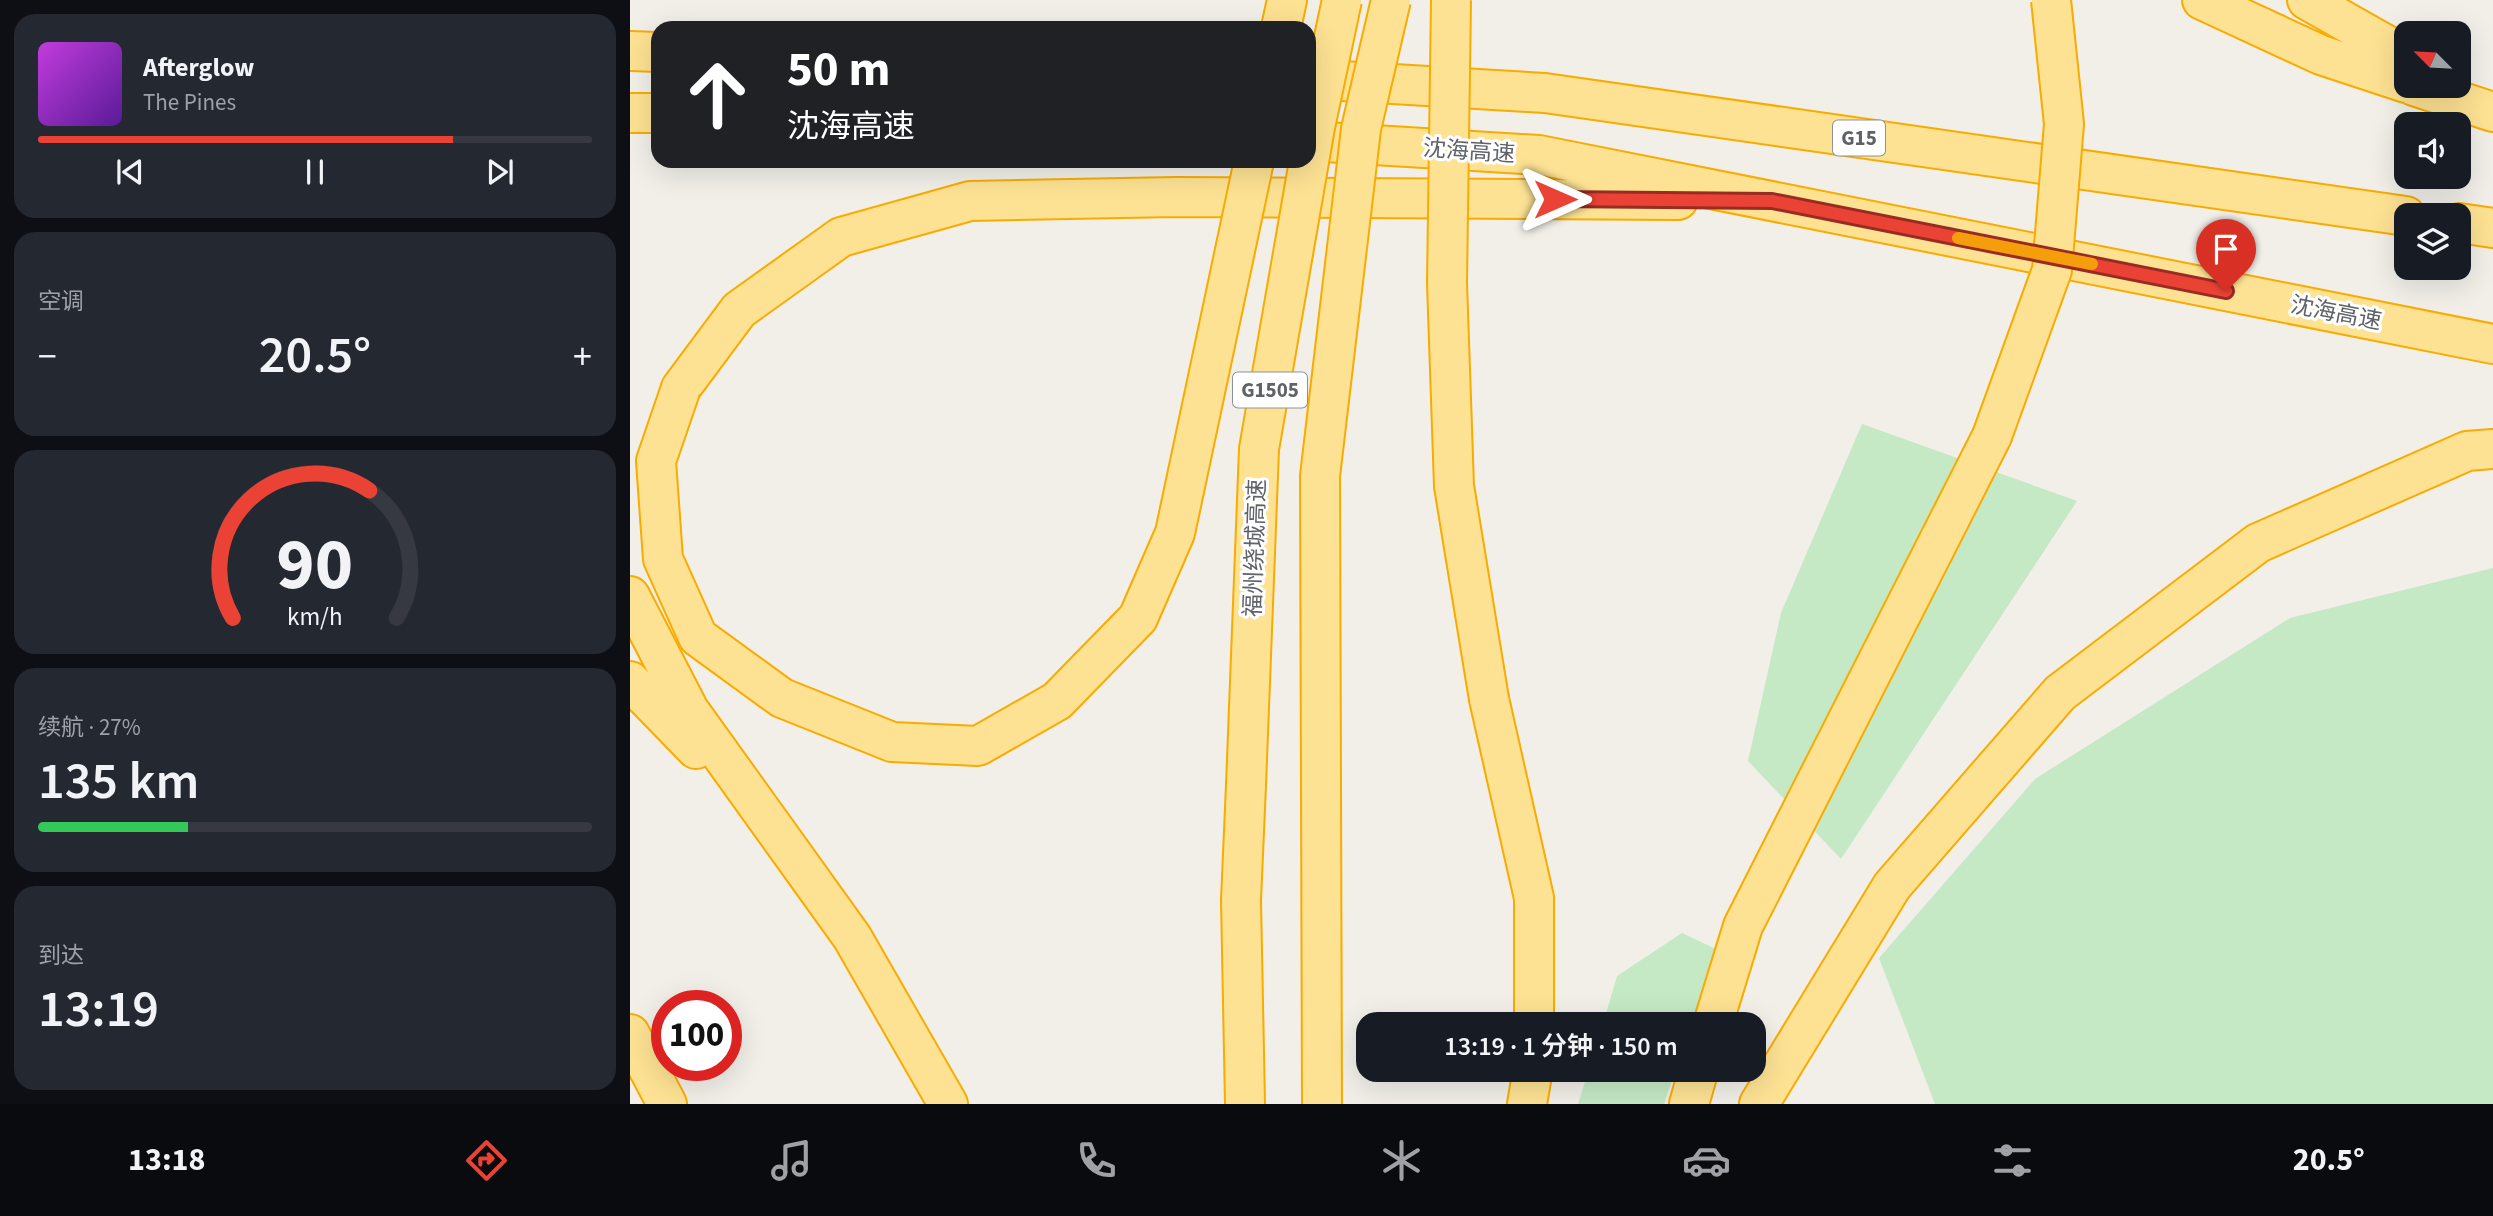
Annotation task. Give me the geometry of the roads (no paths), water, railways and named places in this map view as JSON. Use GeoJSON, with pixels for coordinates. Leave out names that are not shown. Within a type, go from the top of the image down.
{"type":"FeatureCollection","features":[{"type":"Feature","properties":{"kind":"highway"},"geometry":{"type":"LineString","coordinates":[[1282,21],[1287,0]]}},
{"type":"Feature","properties":{"kind":"highway","name":"福州绕城高速"},"geometry":{"type":"LineString","coordinates":[[1316,122],[1342,0]]}},
{"type":"Feature","properties":{"kind":"highway","name":"G1505"},"geometry":{"type":"LineString","coordinates":[[1322,1104],[1320,476],[1361,129],[1391,0]]}},
{"type":"Feature","properties":{"kind":"highway"},"geometry":{"type":"LineString","coordinates":[[1451,0],[1447,284],[1454,486],[1489,699],[1534,898],[1534,1012]]}},
{"type":"Feature","properties":{"kind":"highway"},"geometry":{"type":"LineString","coordinates":[[1717,1012],[1743,926],[1992,436],[2052,270],[2064,124],[2052,0]]}},
{"type":"Feature","properties":{"kind":"highway"},"geometry":{"type":"LineString","coordinates":[[2202,0],[2321,55],[2394,79]]}},
{"type":"Feature","properties":{"kind":"highway"},"geometry":{"type":"LineString","coordinates":[[2307,0],[2394,49]]}},
{"type":"Feature","properties":{"kind":"highway"},"geometry":{"type":"LineString","coordinates":[[630,51],[651,52]]}},
{"type":"Feature","properties":{"kind":"highway","name":"G15"},"geometry":{"type":"LineString","coordinates":[[1316,79],[1545,93],[2394,214]]}},
{"type":"Feature","properties":{"kind":"highway"},"geometry":{"type":"LineString","coordinates":[[2471,93],[2493,106]]}},
{"type":"Feature","properties":{"kind":"highway"},"geometry":{"type":"LineString","coordinates":[[2452,98],[2493,111]]}},
{"type":"Feature","properties":{"kind":"highway"},"geometry":{"type":"LineString","coordinates":[[630,113],[651,113]]}},
{"type":"Feature","properties":{"kind":"highway","name":"沈海高速"},"geometry":{"type":"LineString","coordinates":[[1316,141],[1539,155],[2493,344]]}},
{"type":"Feature","properties":{"kind":"highway"},"geometry":{"type":"LineString","coordinates":[[1253,168],[1246,197],[1175,533],[1138,618],[1057,701],[978,746],[892,741],[782,698],[698,637],[663,559],[656,461],[681,388],[738,310],[841,237],[970,201],[1176,197],[1246,197],[1772,201]]}},
{"type":"Feature","properties":{"kind":"highway","name":"福州绕城高速"},"geometry":{"type":"LineString","coordinates":[[1245,1104],[1241,900],[1259,449],[1308,168]]}},
{"type":"Feature","properties":{"kind":"highway"},"geometry":{"type":"LineString","coordinates":[[2471,225],[2493,228]]}},
{"type":"Feature","properties":{"kind":"highway"},"geometry":{"type":"LineString","coordinates":[[1759,1104],[1892,886],[2060,693],[2258,543],[2467,451],[2493,449]]}},
{"type":"Feature","properties":{"kind":"highway"},"geometry":{"type":"LineString","coordinates":[[630,596],[689,710],[852,937],[948,1104]]}},
{"type":"Feature","properties":{"kind":"highway"},"geometry":{"type":"LineString","coordinates":[[630,681],[784,842]]}},
{"type":"Feature","properties":{"kind":"highway"},"geometry":{"type":"LineString","coordinates":[[630,1034],[667,1104]]}},
{"type":"Feature","properties":{"kind":"highway"},"geometry":{"type":"LineString","coordinates":[[1527,1104],[1531,1082]]}},
{"type":"Feature","properties":{"kind":"highway"},"geometry":{"type":"LineString","coordinates":[[1689,1104],[1695,1082]]}}]}
